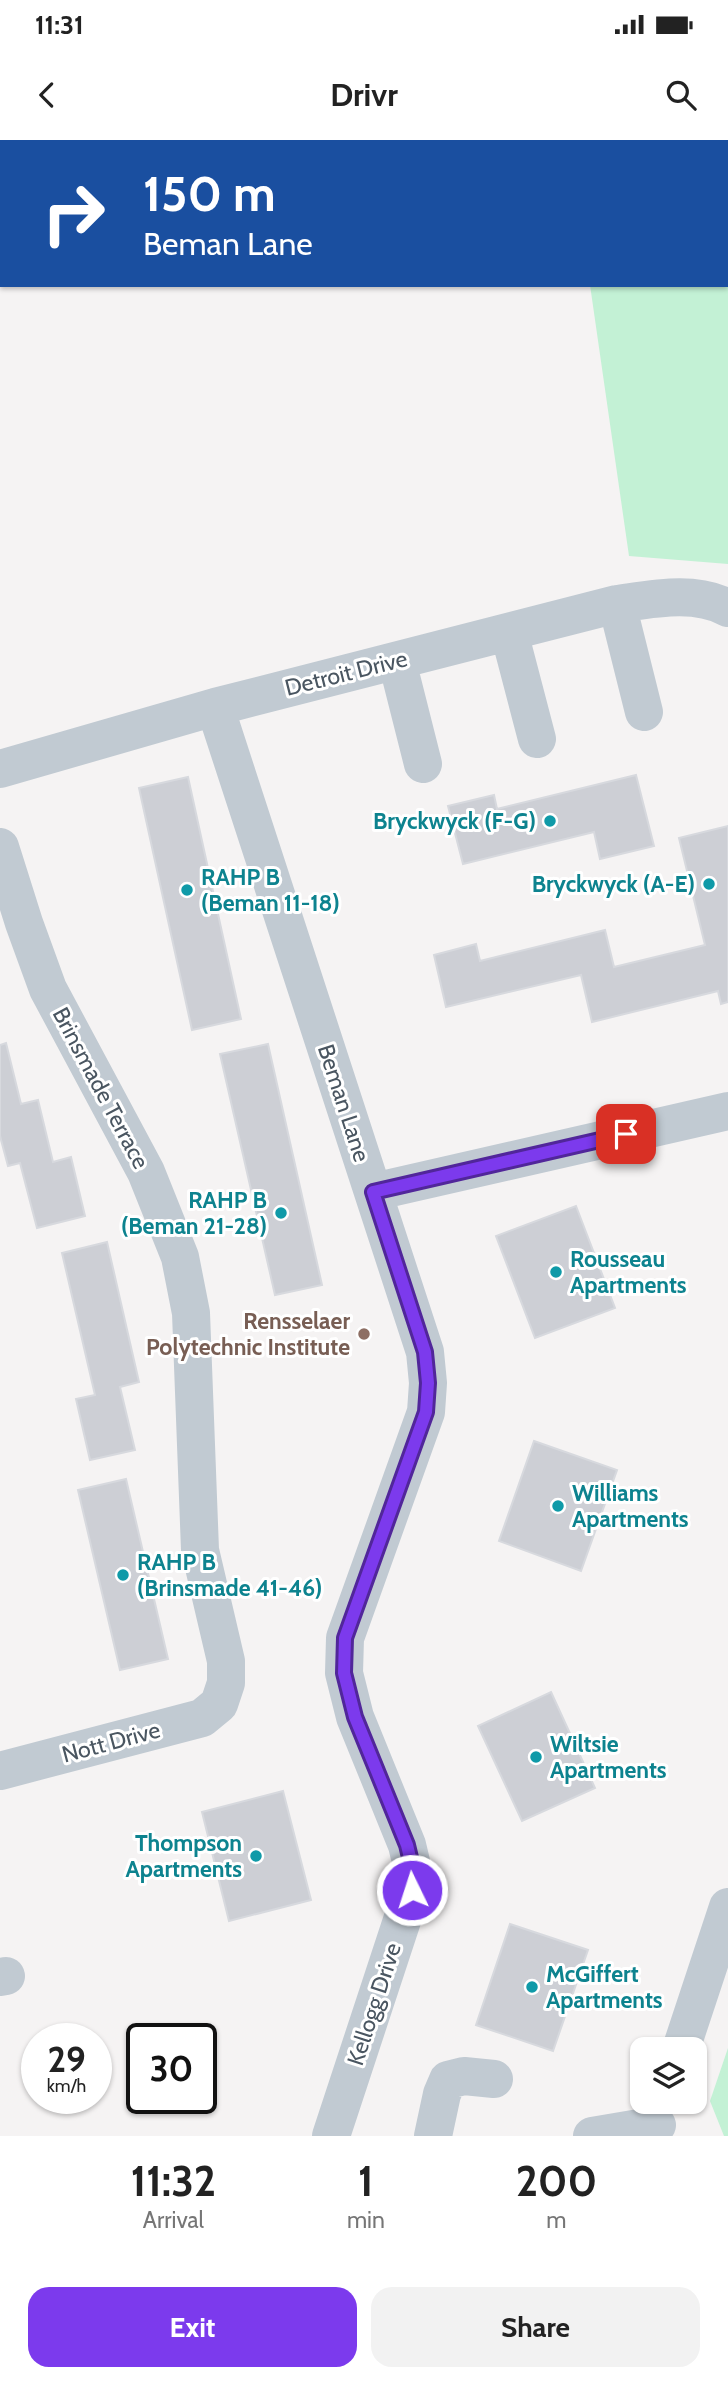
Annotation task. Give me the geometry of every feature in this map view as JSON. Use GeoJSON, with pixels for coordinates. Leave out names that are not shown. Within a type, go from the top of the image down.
{"type":"FeatureCollection","features":[{"type":"Feature","properties":{"kind":"street","name":"Detroit Drive"},"geometry":{"type":"LineString","coordinates":[[0,769],[215,707],[618,604],[654,598],[712,603]]}},
{"type":"Feature","properties":{"kind":"street"},"geometry":{"type":"LineString","coordinates":[[618,604],[644,712]]}},
{"type":"Feature","properties":{"kind":"street"},"geometry":{"type":"LineString","coordinates":[[509,632],[537,740]]}},
{"type":"Feature","properties":{"kind":"street"},"geometry":{"type":"LineString","coordinates":[[397,661],[423,764]]}},
{"type":"Feature","properties":{"kind":"street","name":"Beman Lane"},"geometry":{"type":"LineString","coordinates":[[215,707],[373,1192],[728,1111]]}},
{"type":"Feature","properties":{"kind":"street","name":"Brinsmade Terrace"},"geometry":{"type":"LineString","coordinates":[[0,847],[48,989],[146,1172],[180,1257],[191,1313],[200,1550],[226,1661],[226,1683],[219,1704]]}},
{"type":"Feature","properties":{"kind":"street","name":"Kellogg Drive"},"geometry":{"type":"LineString","coordinates":[[331,2136],[412,1890],[412,1866],[407,1845],[355,1717],[344,1673],[345,1638],[426,1412],[428,1383],[425,1352],[373,1192]]}},
{"type":"Feature","properties":{"kind":"street","name":"Nott Drive"},"geometry":{"type":"LineString","coordinates":[[0,1771],[202,1718],[219,1704]]}},
{"type":"Feature","properties":{"kind":"street"},"geometry":{"type":"LineString","coordinates":[[685,2037],[728,1907]]}},
{"type":"Feature","properties":{"kind":"street"},"geometry":{"type":"LineString","coordinates":[[433,2136],[442,2094],[448,2080],[464,2076],[494,2079]]}},
{"type":"Feature","properties":{"kind":"street"},"geometry":{"type":"LineString","coordinates":[[592,2136],[658,2121]]}},
{"type":"Feature","properties":{"kind":"green space"},"geometry":{"type":"Polygon","coordinates":[[[590,287],[728,287],[728,564],[629,556],[590,287]]]}},
{"type":"Feature","properties":{"kind":"green space"},"geometry":{"type":"Polygon","coordinates":[[[728,2048],[728,2136],[724,2136],[710,2101],[728,2048]]]}},
{"type":"Feature","properties":{"kind":"building","name":"Bryckwyck (F-G)"},"geometry":{"type":"Polygon","coordinates":[[[636,775],[654,846],[600,859],[594,832],[463,864],[448,806],[494,795],[497,809],[636,775]]]}},
{"type":"Feature","properties":{"kind":"building","name":"RAHP B (Beman 11-18)"},"geometry":{"type":"Polygon","coordinates":[[[188,777],[241,1019],[192,1030],[139,788],[188,777]]]}},
{"type":"Feature","properties":{"kind":"building","name":"Bryckwyck (A-E)"},"geometry":{"type":"Polygon","coordinates":[[[728,826],[728,1002],[721,1004],[718,991],[592,1022],[581,975],[446,1007],[434,955],[476,944],[480,961],[605,930],[614,967],[705,945],[679,838],[728,826]]]}},
{"type":"Feature","properties":{"kind":"building"},"geometry":{"type":"Polygon","coordinates":[[[6,1043],[21,1104],[38,1100],[53,1162],[71,1157],[85,1216],[37,1228],[20,1163],[8,1166],[0,1136],[0,1045],[6,1043]]]}},
{"type":"Feature","properties":{"kind":"building","name":"RAHP B (Beman 21-28)"},"geometry":{"type":"Polygon","coordinates":[[[268,1044],[322,1285],[275,1295],[220,1054],[268,1044]]]}},
{"type":"Feature","properties":{"kind":"building","name":"Rousseau Apartments"},"geometry":{"type":"Polygon","coordinates":[[[576,1206],[615,1308],[535,1338],[496,1236],[576,1206]]]}},
{"type":"Feature","properties":{"kind":"building"},"geometry":{"type":"Polygon","coordinates":[[[107,1242],[139,1382],[120,1387],[135,1450],[90,1460],[76,1399],[95,1395],[62,1253],[107,1242]]]}},
{"type":"Feature","properties":{"kind":"building","name":"Williams Apartments"},"geometry":{"type":"Polygon","coordinates":[[[534,1441],[617,1470],[581,1571],[499,1541],[534,1441]]]}},
{"type":"Feature","properties":{"kind":"building","name":"RAHP B (Brinsmade 41-46)"},"geometry":{"type":"Polygon","coordinates":[[[126,1479],[168,1659],[120,1670],[78,1490],[126,1479]]]}},
{"type":"Feature","properties":{"kind":"building","name":"Wiltsie Apartments"},"geometry":{"type":"Polygon","coordinates":[[[551,1692],[595,1788],[522,1821],[478,1726],[551,1692]]]}},
{"type":"Feature","properties":{"kind":"building","name":"Thompson Apartments"},"geometry":{"type":"Polygon","coordinates":[[[283,1791],[311,1900],[229,1921],[202,1812],[283,1791]]]}},
{"type":"Feature","properties":{"kind":"building","name":"McGiffert Apartments"},"geometry":{"type":"Polygon","coordinates":[[[510,1924],[588,1950],[553,2051],[476,2025],[510,1924]]]}},
{"type":"Feature","properties":{"kind":"place","name":"Bryckwyck (F-G)"},"geometry":{"type":"Point","coordinates":[550,821]}},
{"type":"Feature","properties":{"kind":"place","name":"Bryckwyck (A-E)"},"geometry":{"type":"Point","coordinates":[709,884]}},
{"type":"Feature","properties":{"kind":"place","name":"RAHP B (Beman 11-18)"},"geometry":{"type":"Point","coordinates":[187,890]}},
{"type":"Feature","properties":{"kind":"place","name":"RAHP B (Beman 21-28)"},"geometry":{"type":"Point","coordinates":[281,1213]}},
{"type":"Feature","properties":{"kind":"place","name":"Rousseau Apartments"},"geometry":{"type":"Point","coordinates":[556,1272]}},
{"type":"Feature","properties":{"kind":"place","name":"Rensselaer Polytechnic Institute"},"geometry":{"type":"Point","coordinates":[364,1334]}},
{"type":"Feature","properties":{"kind":"place","name":"Williams Apartments"},"geometry":{"type":"Point","coordinates":[558,1506]}},
{"type":"Feature","properties":{"kind":"place","name":"RAHP B (Brinsmade 41-46)"},"geometry":{"type":"Point","coordinates":[123,1575]}},
{"type":"Feature","properties":{"kind":"place","name":"Wiltsie Apartments"},"geometry":{"type":"Point","coordinates":[536,1757]}},
{"type":"Feature","properties":{"kind":"place","name":"Thompson Apartments"},"geometry":{"type":"Point","coordinates":[256,1856]}},
{"type":"Feature","properties":{"kind":"place","name":"McGiffert Apartments"},"geometry":{"type":"Point","coordinates":[532,1987]}},
{"type":"Feature","properties":{"kind":"route"},"geometry":{"type":"LineString","coordinates":[[412,1890],[412,1866],[407,1845],[355,1717],[344,1673],[345,1638],[426,1412],[428,1383],[425,1352],[373,1192],[626,1134]]}}]}
